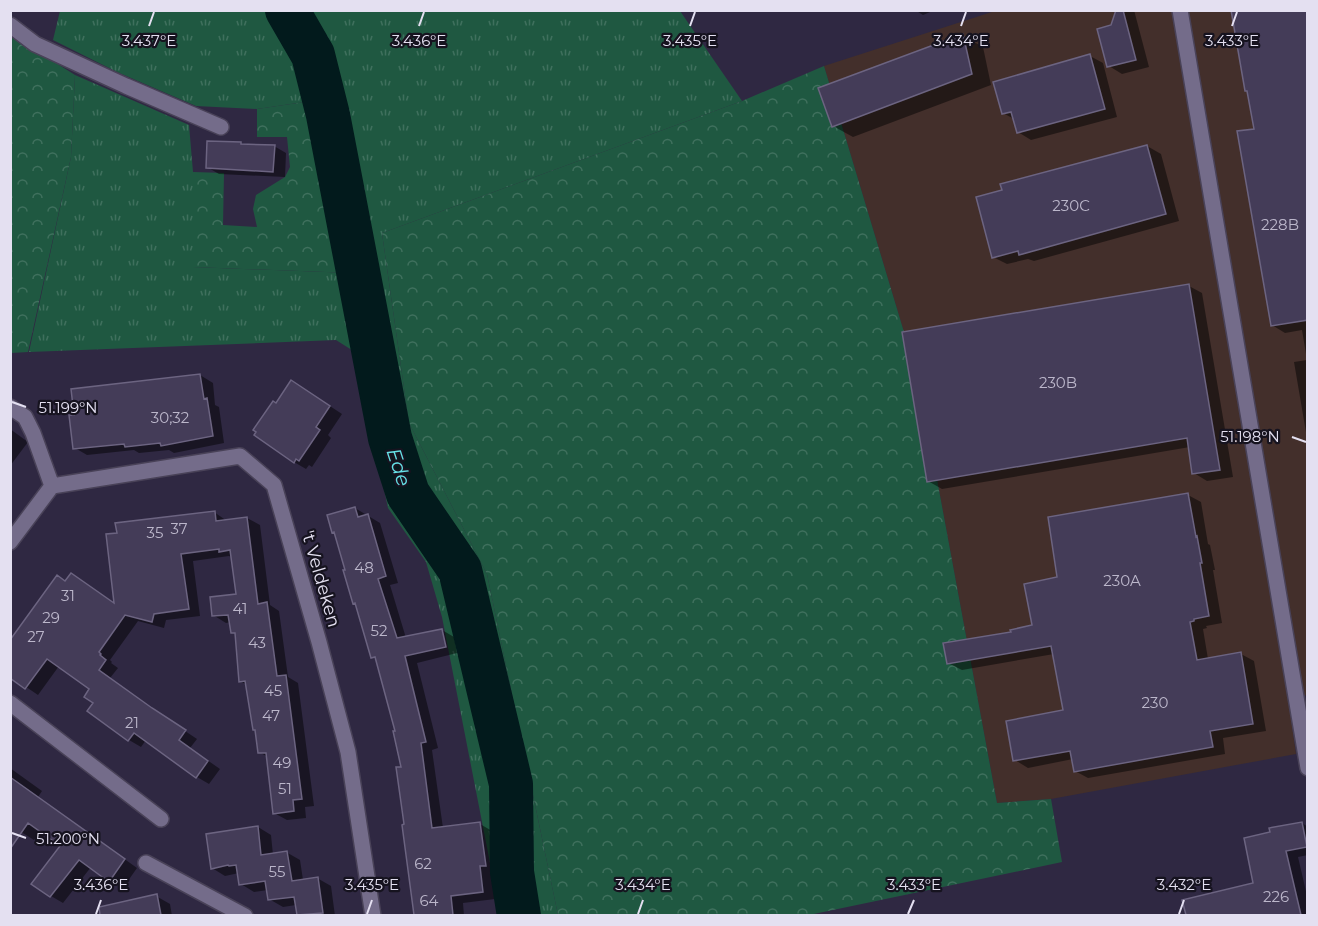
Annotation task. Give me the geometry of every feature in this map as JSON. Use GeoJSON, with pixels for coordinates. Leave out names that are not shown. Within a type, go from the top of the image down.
{"type":"FeatureCollection","features":[{"type":"Feature","properties":{"kind":"street"},"geometry":{"type":"LineString","coordinates":[[1180,10],[1308,768]]}},
{"type":"Feature","properties":{"kind":"street"},"geometry":{"type":"LineString","coordinates":[[10,25],[36,44],[221,127]]}},
{"type":"Feature","properties":{"kind":"street"},"geometry":{"type":"LineString","coordinates":[[10,407],[25,417],[52,486],[10,542]]}},
{"type":"Feature","properties":{"kind":"street","name":"'t Veldeken"},"geometry":{"type":"LineString","coordinates":[[52,486],[240,456],[274,484],[348,752],[373,915]]}},
{"type":"Feature","properties":{"kind":"street"},"geometry":{"type":"LineString","coordinates":[[10,703],[161,819]]}},
{"type":"Feature","properties":{"kind":"street"},"geometry":{"type":"LineString","coordinates":[[146,863],[245,915]]}},
{"type":"Feature","properties":{"kind":"shaded area"},"geometry":{"type":"Polygon","coordinates":[[[995,11],[1307,11],[1308,695],[1288,698],[1296,754],[1051,799],[997,803],[919,382],[824,66],[995,11]]]}},
{"type":"Feature","properties":{"kind":"green space"},"geometry":{"type":"Polygon","coordinates":[[[60,11],[275,11],[293,38],[318,100],[257,109],[196,106],[117,72],[53,40],[60,11]]]}},
{"type":"Feature","properties":{"kind":"green space"},"geometry":{"type":"Polygon","coordinates":[[[303,11],[680,11],[742,101],[382,233],[409,423],[487,574],[558,915],[498,915],[492,873],[442,617],[426,562],[388,508],[355,352],[336,340],[29,352],[71,157],[75,75],[189,125],[193,172],[193,267],[352,273],[345,238],[367,235],[341,113],[328,72],[303,11]]]}},
{"type":"Feature","properties":{"kind":"green space"},"geometry":{"type":"Polygon","coordinates":[[[10,34],[75,75],[71,157],[28,352],[11,353],[10,34]]]}},
{"type":"Feature","properties":{"kind":"green space"},"geometry":{"type":"Polygon","coordinates":[[[824,66],[919,382],[997,803],[1051,799],[1062,862],[809,915],[558,915],[487,574],[409,423],[382,233],[742,101],[824,66]]]}},
{"type":"Feature","properties":{"kind":"green space"},"geometry":{"type":"Polygon","coordinates":[[[318,100],[352,273],[193,267],[193,172],[224,173],[223,225],[257,227],[253,209],[256,195],[285,177],[290,167],[287,137],[257,137],[257,109],[318,100]]]}},
{"type":"Feature","properties":{"kind":"building"},"geometry":{"type":"Polygon","coordinates":[[[1116,10],[1123,10],[1136,60],[1107,67],[1097,29],[1111,25],[1116,10]]]}},
{"type":"Feature","properties":{"kind":"building"},"geometry":{"type":"Polygon","coordinates":[[[1231,10],[1308,10],[1308,320],[1271,326],[1237,131],[1254,129],[1231,10]]]}},
{"type":"Feature","properties":{"kind":"building"},"geometry":{"type":"Polygon","coordinates":[[[963,34],[972,74],[832,127],[818,88],[963,34]]]}},
{"type":"Feature","properties":{"kind":"building"},"geometry":{"type":"Polygon","coordinates":[[[1090,54],[1105,109],[1017,133],[1011,112],[1002,114],[993,82],[1090,54]]]}},
{"type":"Feature","properties":{"kind":"building"},"geometry":{"type":"Polygon","coordinates":[[[207,141],[275,145],[273,172],[206,168],[207,141]]]}},
{"type":"Feature","properties":{"kind":"building"},"geometry":{"type":"Polygon","coordinates":[[[1147,145],[1166,214],[1019,255],[1018,251],[992,258],[976,197],[1002,190],[1000,184],[1147,145]]]}},
{"type":"Feature","properties":{"kind":"building"},"geometry":{"type":"Polygon","coordinates":[[[1189,284],[1220,470],[1192,474],[1187,438],[927,482],[902,332],[1189,284]]]}},
{"type":"Feature","properties":{"kind":"building"},"geometry":{"type":"Polygon","coordinates":[[[200,374],[204,399],[207,398],[213,436],[161,446],[160,443],[125,447],[124,444],[73,449],[69,415],[74,415],[71,389],[200,374]]]}},
{"type":"Feature","properties":{"kind":"building"},"geometry":{"type":"Polygon","coordinates":[[[291,380],[330,406],[316,427],[320,430],[299,461],[296,459],[294,463],[254,435],[256,432],[253,430],[273,401],[276,403],[291,380]]]}},
{"type":"Feature","properties":{"kind":"building"},"geometry":{"type":"Polygon","coordinates":[[[1188,493],[1202,563],[1200,563],[1209,616],[1190,622],[1197,660],[1241,652],[1253,724],[1210,731],[1213,747],[1074,772],[1070,751],[1013,761],[1006,721],[1063,710],[1051,646],[947,664],[943,643],[1011,632],[1010,630],[1032,625],[1024,584],[1057,577],[1048,517],[1188,493]]]}},
{"type":"Feature","properties":{"kind":"building"},"geometry":{"type":"Polygon","coordinates":[[[355,507],[358,517],[368,514],[386,576],[378,579],[397,638],[442,629],[446,647],[405,656],[426,742],[421,743],[432,828],[480,822],[486,866],[480,866],[483,892],[451,896],[453,915],[414,915],[396,767],[401,767],[393,731],[395,731],[375,657],[371,658],[327,515],[355,507]]]}},
{"type":"Feature","properties":{"kind":"building"},"geometry":{"type":"Polygon","coordinates":[[[215,511],[216,521],[247,517],[258,604],[267,602],[277,676],[286,675],[302,799],[293,800],[294,811],[273,814],[266,753],[258,753],[245,681],[239,682],[235,633],[231,633],[228,615],[212,616],[210,597],[236,594],[230,550],[219,552],[219,549],[181,554],[189,609],[154,614],[152,622],[125,615],[99,652],[106,660],[99,670],[186,730],[179,740],[208,761],[196,778],[134,733],[128,741],[87,711],[93,703],[84,697],[89,689],[47,659],[25,689],[10,678],[10,640],[57,575],[65,581],[71,573],[114,603],[106,534],[117,533],[115,523],[215,511]]]}},
{"type":"Feature","properties":{"kind":"building"},"geometry":{"type":"Polygon","coordinates":[[[10,777],[125,859],[109,882],[79,860],[50,897],[31,884],[60,846],[28,823],[10,849],[10,777]]]}},
{"type":"Feature","properties":{"kind":"building"},"geometry":{"type":"Polygon","coordinates":[[[1302,822],[1307,847],[1286,851],[1301,915],[1186,915],[1182,900],[1253,883],[1244,838],[1270,832],[1269,828],[1302,822]]]}},
{"type":"Feature","properties":{"kind":"building"},"geometry":{"type":"Polygon","coordinates":[[[258,826],[261,855],[287,851],[292,881],[318,877],[323,913],[297,915],[294,897],[268,900],[265,881],[239,885],[236,865],[211,869],[206,834],[258,826]]]}},
{"type":"Feature","properties":{"kind":"building"},"geometry":{"type":"Polygon","coordinates":[[[157,894],[161,915],[100,915],[99,907],[157,894]]]}},
{"type":"Feature","properties":{"kind":"waterway","name":"Ede"},"geometry":{"type":"LineString","coordinates":[[287,10],[313,55],[328,115],[390,438],[408,494],[460,570],[511,784],[512,872],[519,916]]}}]}
